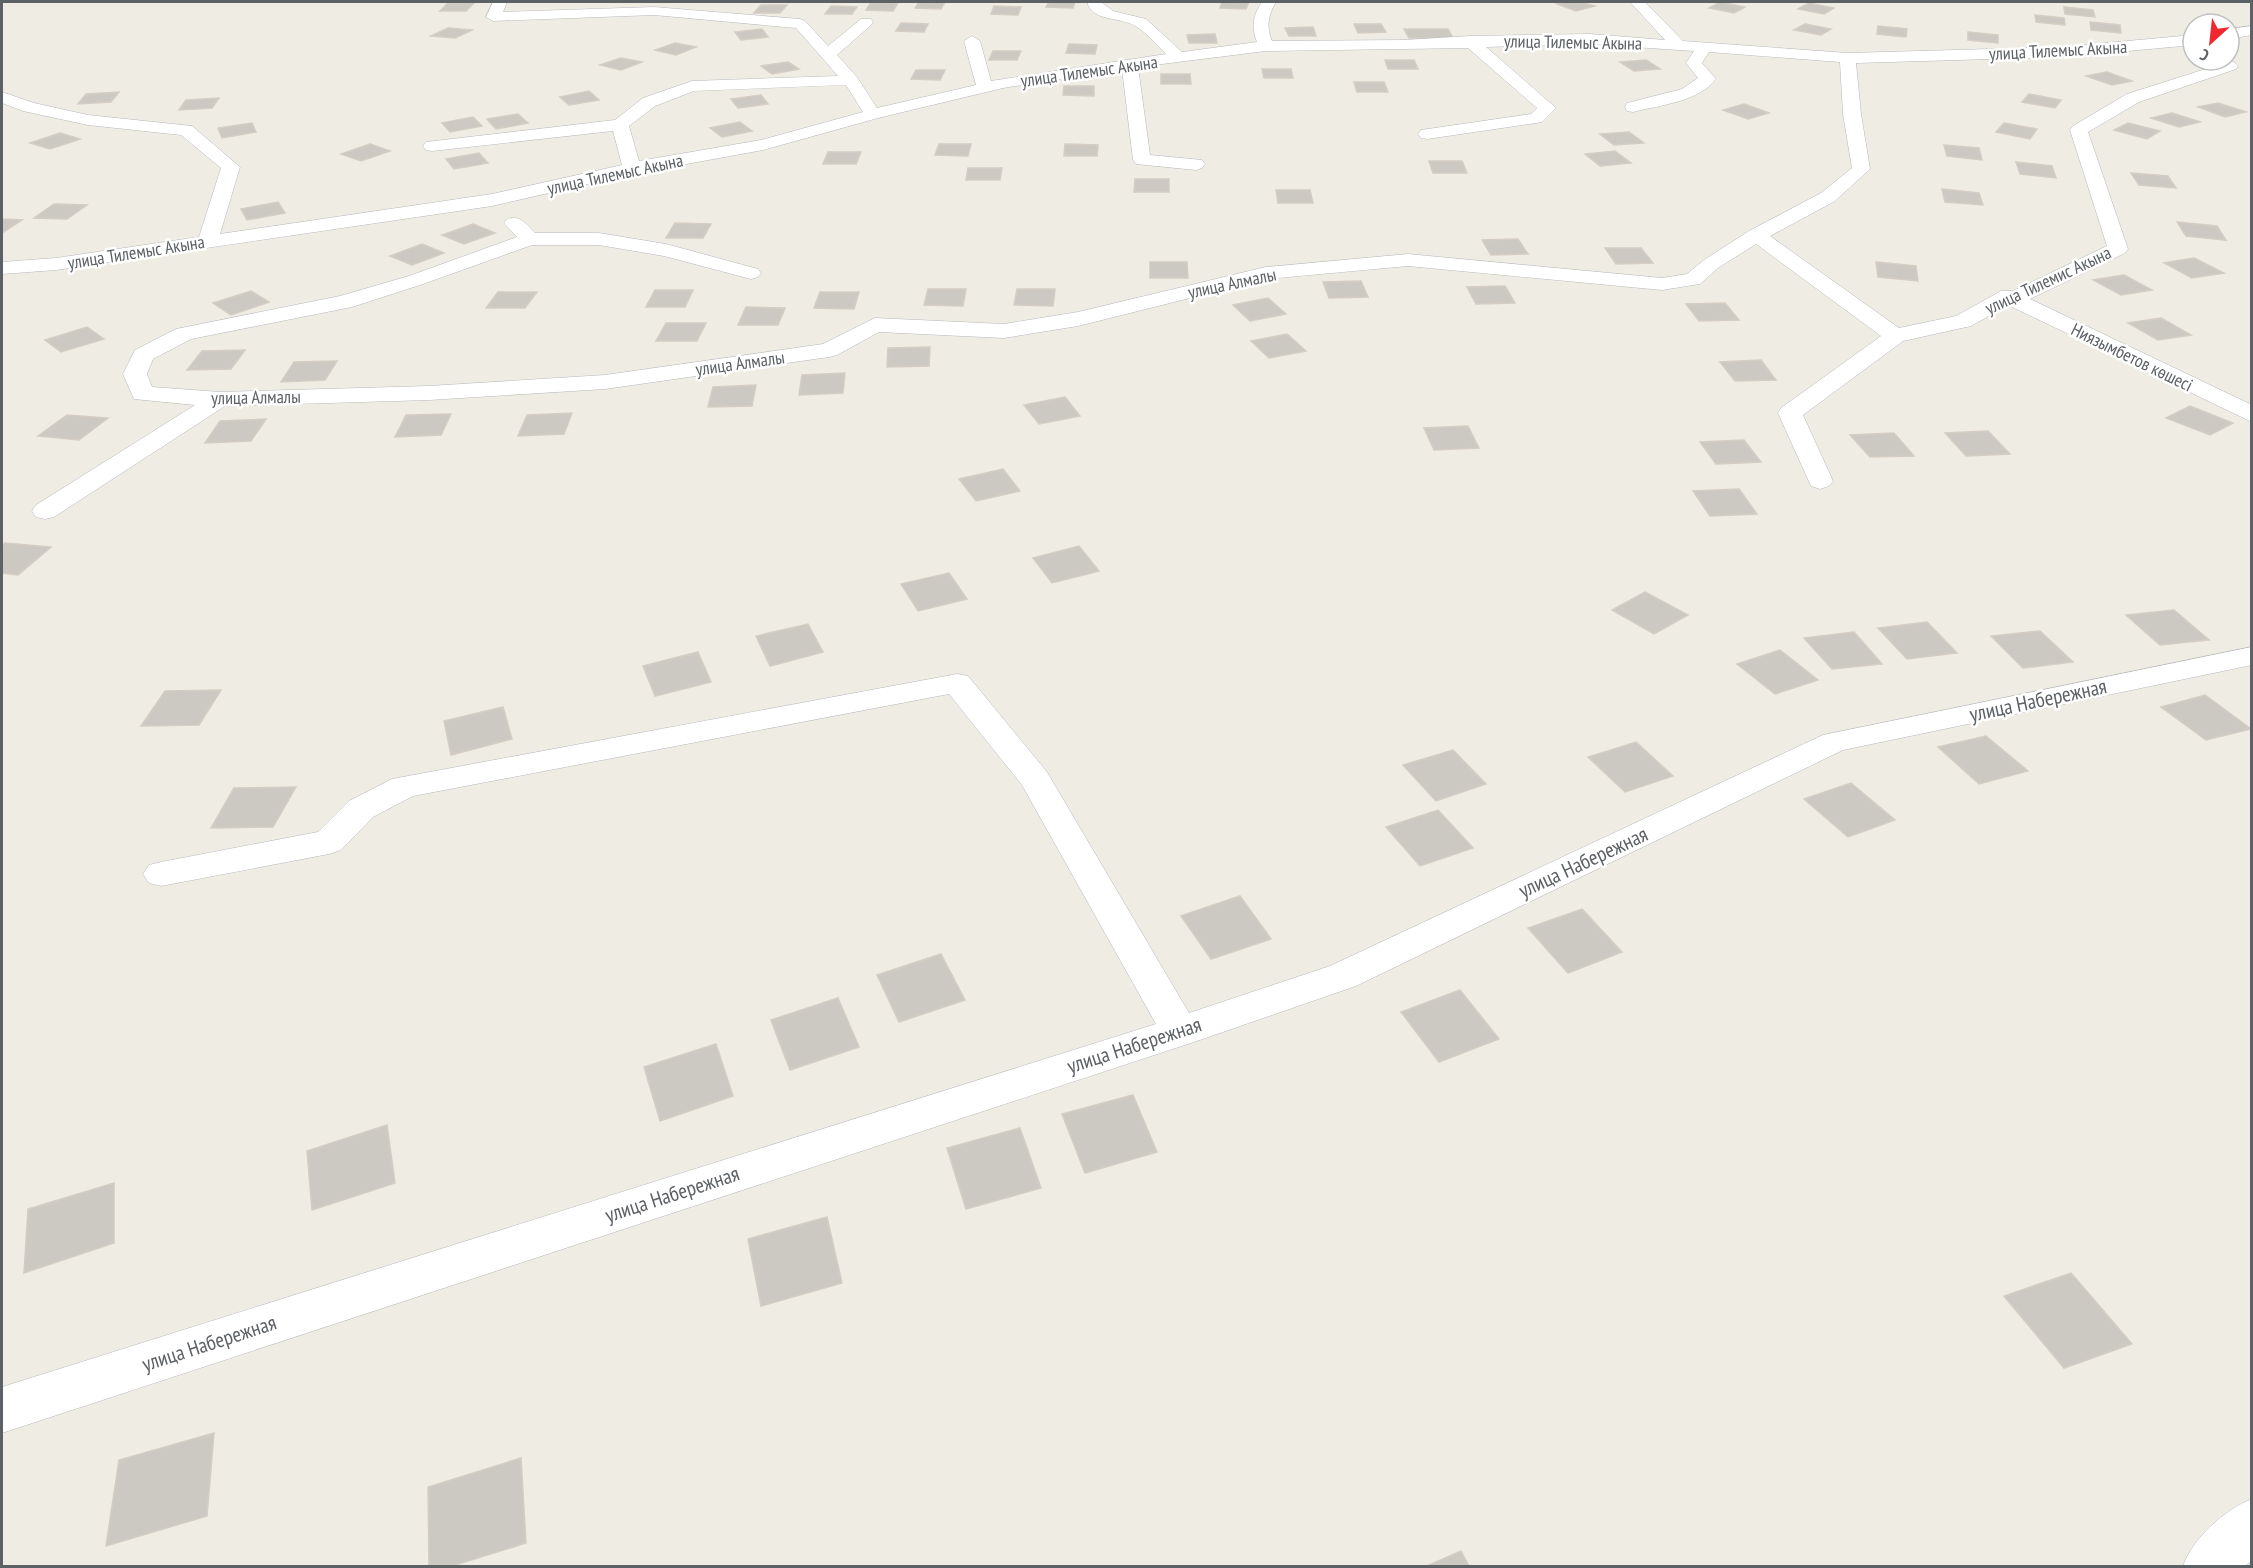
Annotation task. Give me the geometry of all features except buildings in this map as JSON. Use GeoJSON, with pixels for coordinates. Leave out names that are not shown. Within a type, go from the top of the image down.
{"type":"FeatureCollection","features":[{"type":"Feature","properties":{"kind":"street"},"geometry":{"type":"LineString","coordinates":[[500,2],[493,16],[654,11],[726,15],[742,20],[800,24],[851,80],[873,114]]}},
{"type":"Feature","properties":{"kind":"street"},"geometry":{"type":"LineString","coordinates":[[1094,2],[1108,14],[1141,22],[1180,58]]}},
{"type":"Feature","properties":{"kind":"street"},"geometry":{"type":"LineString","coordinates":[[1266,46],[1259,32],[1262,11],[1269,2]]}},
{"type":"Feature","properties":{"kind":"street"},"geometry":{"type":"LineString","coordinates":[[1636,2],[1677,44]]}},
{"type":"Feature","properties":{"kind":"street"},"geometry":{"type":"LineString","coordinates":[[828,54],[866,22]]}},
{"type":"Feature","properties":{"kind":"street","name":"улица Тилемыс Акына"},"geometry":{"type":"LineString","coordinates":[[2,268],[56,264],[492,200],[632,168],[763,145],[873,114],[985,88],[1129,63],[1266,46],[1404,45],[1470,41],[1590,39],[1848,58],[2062,52],[2181,42]]}},
{"type":"Feature","properties":{"kind":"street"},"geometry":{"type":"LineString","coordinates":[[972,41],[985,88]]}},
{"type":"Feature","properties":{"kind":"street"},"geometry":{"type":"LineString","coordinates":[[1427,134],[1536,118],[1546,108],[1470,41]]}},
{"type":"Feature","properties":{"kind":"street"},"geometry":{"type":"LineString","coordinates":[[2175,43],[2181,45]]}},
{"type":"Feature","properties":{"kind":"street"},"geometry":{"type":"LineString","coordinates":[[1633,107],[1688,93],[1708,80],[1694,63],[1705,46]]}},
{"type":"Feature","properties":{"kind":"street"},"geometry":{"type":"LineString","coordinates":[[1820,481],[1790,413],[1895,336],[1756,235],[1828,197],[1862,169],[1852,114],[1848,58]]}},
{"type":"Feature","properties":{"kind":"street"},"geometry":{"type":"LineString","coordinates":[[1129,63],[1142,160],[1196,164]]}},
{"type":"Feature","properties":{"kind":"street","name":"улица Тилемис Акына"},"geometry":{"type":"LineString","coordinates":[[1895,336],[1963,321],[2009,296],[2013,299],[2118,249],[2079,130],[2133,98],[2212,72]]}},
{"type":"Feature","properties":{"kind":"street"},"geometry":{"type":"LineString","coordinates":[[432,146],[620,125],[649,102],[692,86],[851,80]]}},
{"type":"Feature","properties":{"kind":"street"},"geometry":{"type":"LineString","coordinates":[[2,97],[29,107],[88,120],[186,130],[231,167],[208,241]]}},
{"type":"Feature","properties":{"kind":"street"},"geometry":{"type":"LineString","coordinates":[[620,125],[632,168]]}},
{"type":"Feature","properties":{"kind":"street"},"geometry":{"type":"LineString","coordinates":[[492,200],[530,239],[599,239],[666,250],[751,273]]}},
{"type":"Feature","properties":{"kind":"street","name":"улица Алмалы"},"geometry":{"type":"LineString","coordinates":[[530,239],[416,280],[344,302],[184,334],[143,355],[135,374],[142,394],[220,399],[429,393],[605,382],[829,350],[875,325],[1004,331],[1078,319],[1266,273],[1407,260],[1662,284],[1693,280],[1711,264],[1756,235]]}},
{"type":"Feature","properties":{"kind":"street","name":"Ниязымбетов көшесі"},"geometry":{"type":"LineString","coordinates":[[2013,299],[2252,415]]}},
{"type":"Feature","properties":{"kind":"street"},"geometry":{"type":"LineString","coordinates":[[45,511],[220,399]]}},
{"type":"Feature","properties":{"kind":"street","name":"улица Набережная"},"geometry":{"type":"LineString","coordinates":[[2,1410],[1180,1031],[1343,976],[1834,742],[2252,656]]}},
{"type":"Feature","properties":{"kind":"street"},"geometry":{"type":"LineString","coordinates":[[161,874],[329,842],[361,809],[404,787],[957,683],[1035,780],[1180,1031]]}},
{"type":"Feature","properties":{"kind":"street"},"geometry":{"type":"LineString","coordinates":[[2209,1566],[2252,1524]]}}]}
